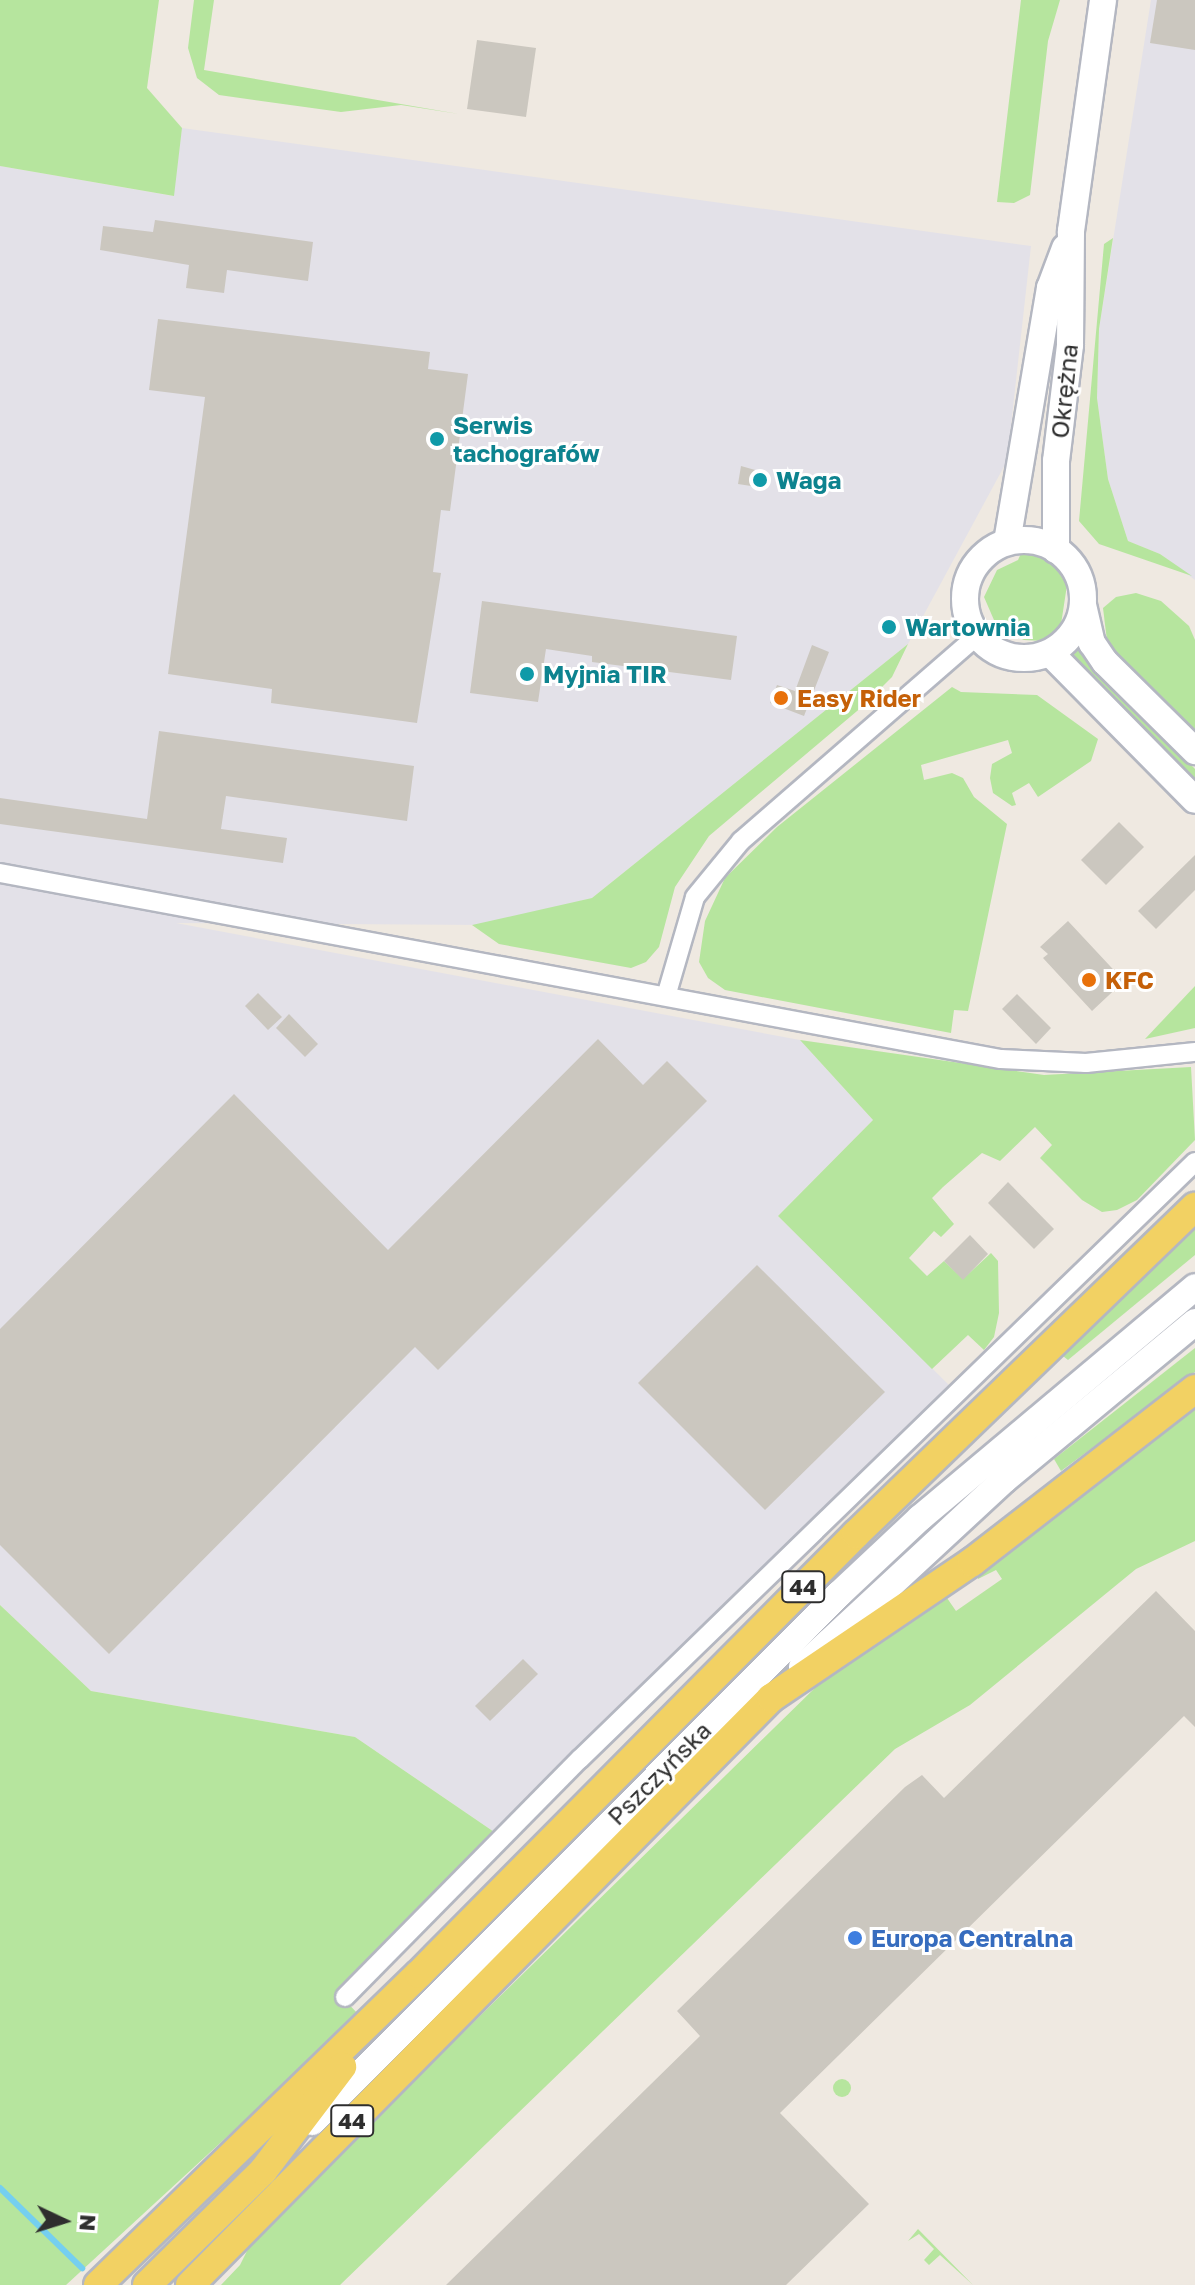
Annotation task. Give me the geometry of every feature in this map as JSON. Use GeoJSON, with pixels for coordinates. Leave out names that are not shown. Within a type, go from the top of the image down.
{"type":"FeatureCollection","features":[{"type":"Feature","properties":{"kind":"main road","name":"Okrężna"},"geometry":{"type":"LineString","coordinates":[[1056,550],[1056,461],[1070,345],[1071,231],[1103,0]]}},
{"type":"Feature","properties":{"kind":"main road","name":"Okrężna"},"geometry":{"type":"LineString","coordinates":[[1007,542],[1050,288],[1071,231]]}},
{"type":"Feature","properties":{"kind":"main road"},"geometry":{"type":"LineString","coordinates":[[1083,605],[1078,625],[1050,653],[1011,657],[977,636],[966,611],[967,582],[982,559],[1007,542],[1026,539],[1056,550],[1081,585],[1092,643],[1105,662],[1195,751]]}},
{"type":"Feature","properties":{"kind":"main road"},"geometry":{"type":"LineString","coordinates":[[1050,653],[1195,800]]}},
{"type":"Feature","properties":{"kind":"main road","name":"44"},"geometry":{"type":"LineString","coordinates":[[263,2171],[419,1974],[856,1534],[1195,1207]]}},
{"type":"Feature","properties":{"kind":"main road","name":"Pszczyńska"},"geometry":{"type":"LineString","coordinates":[[147,2285],[839,1594],[920,1518],[1195,1287]]}},
{"type":"Feature","properties":{"kind":"main road","name":"Pszczyńska"},"geometry":{"type":"LineString","coordinates":[[190,2285],[771,1698],[965,1514],[1195,1322]]}},
{"type":"Feature","properties":{"kind":"main road","name":"44"},"geometry":{"type":"LineString","coordinates":[[771,1698],[972,1562],[1195,1389]]}},
{"type":"Feature","properties":{"kind":"main road"},"geometry":{"type":"LineString","coordinates":[[98,2285],[419,1974]]}},
{"type":"Feature","properties":{"kind":"street"},"geometry":{"type":"LineString","coordinates":[[667,993],[695,897],[741,841],[977,636]]}},
{"type":"Feature","properties":{"kind":"street"},"geometry":{"type":"LineString","coordinates":[[0,873],[667,993],[1001,1059],[1086,1063],[1195,1052]]}},
{"type":"Feature","properties":{"kind":"street"},"geometry":{"type":"LineString","coordinates":[[345,1997],[580,1759],[1195,1162]]}},
{"type":"Feature","properties":{"kind":"shaded area"},"geometry":{"type":"Polygon","coordinates":[[[1151,0],[1195,0],[1195,580],[1160,554],[1128,541],[1108,479],[1097,398],[1099,329],[1151,0]]]}},
{"type":"Feature","properties":{"kind":"shaded area"},"geometry":{"type":"Polygon","coordinates":[[[182,128],[1031,246],[1007,461],[908,644],[592,898],[486,925],[176,923],[800,1040],[873,1120],[778,1216],[952,1388],[500,1836],[355,1737],[91,1691],[0,1605],[0,166],[173,196],[182,128]]]}},
{"type":"Feature","properties":{"kind":"green space"},"geometry":{"type":"Polygon","coordinates":[[[0,0],[159,0],[147,88],[182,128],[174,196],[0,166],[0,0]]]}},
{"type":"Feature","properties":{"kind":"green space"},"geometry":{"type":"Polygon","coordinates":[[[194,0],[214,0],[204,70],[459,114],[401,105],[341,112],[219,95],[197,78],[188,48],[194,0]]]}},
{"type":"Feature","properties":{"kind":"green space"},"geometry":{"type":"Polygon","coordinates":[[[1021,0],[1060,0],[1048,41],[1030,195],[1014,203],[997,202],[1021,0]]]}},
{"type":"Feature","properties":{"kind":"green space"},"geometry":{"type":"Polygon","coordinates":[[[1113,238],[1099,329],[1097,398],[1108,479],[1128,541],[1160,554],[1192,576],[1099,544],[1079,521],[1104,244],[1113,238]]]}},
{"type":"Feature","properties":{"kind":"green space"},"geometry":{"type":"Polygon","coordinates":[[[1023,549],[1050,559],[1067,585],[1060,631],[1044,641],[1024,640],[997,627],[984,597],[997,570],[1018,560],[1023,549]]]}},
{"type":"Feature","properties":{"kind":"green space"},"geometry":{"type":"Polygon","coordinates":[[[1136,593],[1161,601],[1189,626],[1195,640],[1195,735],[1108,649],[1103,608],[1116,597],[1136,593]]]}},
{"type":"Feature","properties":{"kind":"green space"},"geometry":{"type":"Polygon","coordinates":[[[908,644],[892,677],[863,706],[709,836],[675,887],[659,947],[646,962],[631,968],[499,944],[472,925],[592,898],[908,644]]]}},
{"type":"Feature","properties":{"kind":"green space"},"geometry":{"type":"Polygon","coordinates":[[[1076,646],[1195,769],[1195,787],[1069,653],[1076,646]]]}},
{"type":"Feature","properties":{"kind":"green space"},"geometry":{"type":"Polygon","coordinates":[[[952,687],[961,692],[1037,695],[1098,739],[1091,761],[1038,797],[1029,783],[1012,793],[1016,805],[1012,806],[993,793],[990,778],[992,764],[1012,753],[1008,740],[921,765],[924,780],[952,773],[963,778],[974,797],[1007,824],[968,1011],[954,1010],[951,1033],[725,990],[708,978],[699,962],[705,921],[725,878],[777,827],[952,687]]]}},
{"type":"Feature","properties":{"kind":"green space"},"geometry":{"type":"Polygon","coordinates":[[[1195,986],[1195,1028],[1145,1039],[1195,986]]]}},
{"type":"Feature","properties":{"kind":"green space"},"geometry":{"type":"Polygon","coordinates":[[[800,1040],[1044,1075],[1191,1067],[1195,1140],[1137,1200],[1117,1210],[1102,1212],[1082,1200],[1040,1158],[1052,1145],[1035,1127],[1000,1161],[982,1153],[932,1198],[954,1224],[941,1237],[934,1231],[909,1258],[927,1276],[944,1261],[963,1279],[991,1253],[998,1261],[999,1313],[994,1337],[984,1350],[968,1335],[932,1369],[778,1216],[873,1120],[800,1040]]]}},
{"type":"Feature","properties":{"kind":"green space"},"geometry":{"type":"Polygon","coordinates":[[[1195,1224],[1195,1255],[1068,1360],[1063,1356],[1195,1224]]]}},
{"type":"Feature","properties":{"kind":"green space"},"geometry":{"type":"Polygon","coordinates":[[[1195,1348],[1195,1372],[1061,1471],[1054,1459],[1195,1348]]]}},
{"type":"Feature","properties":{"kind":"green space"},"geometry":{"type":"Polygon","coordinates":[[[1195,1404],[1195,1541],[1136,1569],[970,1705],[895,1749],[340,2285],[221,2285],[240,2265],[254,2237],[820,1683],[936,1597],[947,1598],[956,1611],[1002,1579],[996,1570],[978,1579],[978,1565],[1195,1404]]]}},
{"type":"Feature","properties":{"kind":"green space"},"geometry":{"type":"Polygon","coordinates":[[[0,1605],[91,1691],[355,1737],[500,1836],[337,1992],[359,2015],[66,2285],[0,2285],[0,1605]]]}},
{"type":"Feature","properties":{"kind":"green space"},"geometry":{"type":"Polygon","coordinates":[[[842,2079],[851,2088],[842,2097],[833,2088],[842,2079]]]}},
{"type":"Feature","properties":{"kind":"green space"},"geometry":{"type":"Polygon","coordinates":[[[918,2229],[973,2285],[940,2255],[929,2265],[924,2260],[934,2249],[919,2234],[908,2241],[918,2229]]]}},
{"type":"Feature","properties":{"kind":"building"},"geometry":{"type":"Polygon","coordinates":[[[1157,0],[1195,0],[1195,50],[1150,43],[1157,0]]]}},
{"type":"Feature","properties":{"kind":"building"},"geometry":{"type":"Polygon","coordinates":[[[477,40],[536,48],[526,117],[467,109],[477,40]]]}},
{"type":"Feature","properties":{"kind":"building"},"geometry":{"type":"Polygon","coordinates":[[[155,220],[313,242],[308,281],[227,270],[224,293],[186,288],[189,265],[100,250],[103,226],[153,232],[155,220]]]}},
{"type":"Feature","properties":{"kind":"building"},"geometry":{"type":"Polygon","coordinates":[[[158,319],[430,352],[428,369],[468,374],[450,511],[441,510],[433,572],[441,573],[417,723],[271,703],[272,689],[168,674],[205,397],[149,390],[158,319]]]}},
{"type":"Feature","properties":{"kind":"building"},"geometry":{"type":"Polygon","coordinates":[[[741,466],[766,473],[764,488],[738,484],[741,466]]]}},
{"type":"Feature","properties":{"kind":"building"},"geometry":{"type":"Polygon","coordinates":[[[482,601],[737,636],[731,680],[592,662],[592,656],[546,649],[538,702],[470,693],[482,601]]]}},
{"type":"Feature","properties":{"kind":"building"},"geometry":{"type":"Polygon","coordinates":[[[812,645],[829,652],[804,716],[770,703],[777,685],[795,691],[812,645]]]}},
{"type":"Feature","properties":{"kind":"building"},"geometry":{"type":"Polygon","coordinates":[[[159,731],[414,766],[407,821],[226,796],[221,829],[287,838],[283,863],[0,824],[0,798],[147,819],[159,731]]]}},
{"type":"Feature","properties":{"kind":"building"},"geometry":{"type":"Polygon","coordinates":[[[1119,822],[1144,847],[1106,885],[1081,860],[1119,822]]]}},
{"type":"Feature","properties":{"kind":"building"},"geometry":{"type":"Polygon","coordinates":[[[1195,855],[1195,890],[1156,929],[1138,911],[1195,855]]]}},
{"type":"Feature","properties":{"kind":"building"},"geometry":{"type":"Polygon","coordinates":[[[1068,921],[1124,981],[1092,1011],[1043,958],[1048,954],[1040,947],[1068,921]]]}},
{"type":"Feature","properties":{"kind":"building"},"geometry":{"type":"Polygon","coordinates":[[[258,993],[282,1017],[268,1030],[245,1006],[258,993]]]}},
{"type":"Feature","properties":{"kind":"building"},"geometry":{"type":"Polygon","coordinates":[[[1017,994],[1051,1028],[1036,1044],[1002,1009],[1017,994]]]}},
{"type":"Feature","properties":{"kind":"building"},"geometry":{"type":"Polygon","coordinates":[[[289,1014],[318,1044],[305,1057],[276,1028],[289,1014]]]}},
{"type":"Feature","properties":{"kind":"building"},"geometry":{"type":"Polygon","coordinates":[[[598,1039],[643,1085],[667,1061],[707,1101],[438,1370],[415,1347],[109,1654],[0,1545],[0,1329],[234,1094],[388,1250],[598,1039]]]}},
{"type":"Feature","properties":{"kind":"building"},"geometry":{"type":"Polygon","coordinates":[[[1008,1182],[1054,1229],[1034,1249],[988,1203],[1008,1182]]]}},
{"type":"Feature","properties":{"kind":"building"},"geometry":{"type":"Polygon","coordinates":[[[970,1235],[988,1254],[963,1280],[944,1261],[970,1235]]]}},
{"type":"Feature","properties":{"kind":"building"},"geometry":{"type":"Polygon","coordinates":[[[757,1265],[885,1392],[765,1510],[638,1383],[757,1265]]]}},
{"type":"Feature","properties":{"kind":"building","name":"Europa Centralna"},"geometry":{"type":"Polygon","coordinates":[[[1156,1591],[1195,1631],[1195,1727],[1184,1716],[780,2113],[869,2204],[786,2285],[446,2285],[700,2036],[677,2011],[905,1787],[922,1775],[944,1798],[1156,1591]]]}},
{"type":"Feature","properties":{"kind":"building"},"geometry":{"type":"Polygon","coordinates":[[[523,1659],[538,1674],[490,1721],[475,1706],[523,1659]]]}},
{"type":"Feature","properties":{"kind":"waterway"},"geometry":{"type":"LineString","coordinates":[[0,2188],[82,2268]]}},
{"type":"Feature","properties":{"kind":"place","name":"Serwis tachografów"},"geometry":{"type":"Point","coordinates":[437,439]}},
{"type":"Feature","properties":{"kind":"place","name":"Waga"},"geometry":{"type":"Point","coordinates":[760,480]}},
{"type":"Feature","properties":{"kind":"place","name":"Wartownia"},"geometry":{"type":"Point","coordinates":[889,627]}},
{"type":"Feature","properties":{"kind":"place","name":"Myjnia TIR"},"geometry":{"type":"Point","coordinates":[527,674]}},
{"type":"Feature","properties":{"kind":"place","name":"Easy Rider"},"geometry":{"type":"Point","coordinates":[781,698]}},
{"type":"Feature","properties":{"kind":"place","name":"KFC"},"geometry":{"type":"Point","coordinates":[1089,980]}},
{"type":"Feature","properties":{"kind":"place","name":"Europa Centralna"},"geometry":{"type":"Point","coordinates":[855,1938]}}]}
